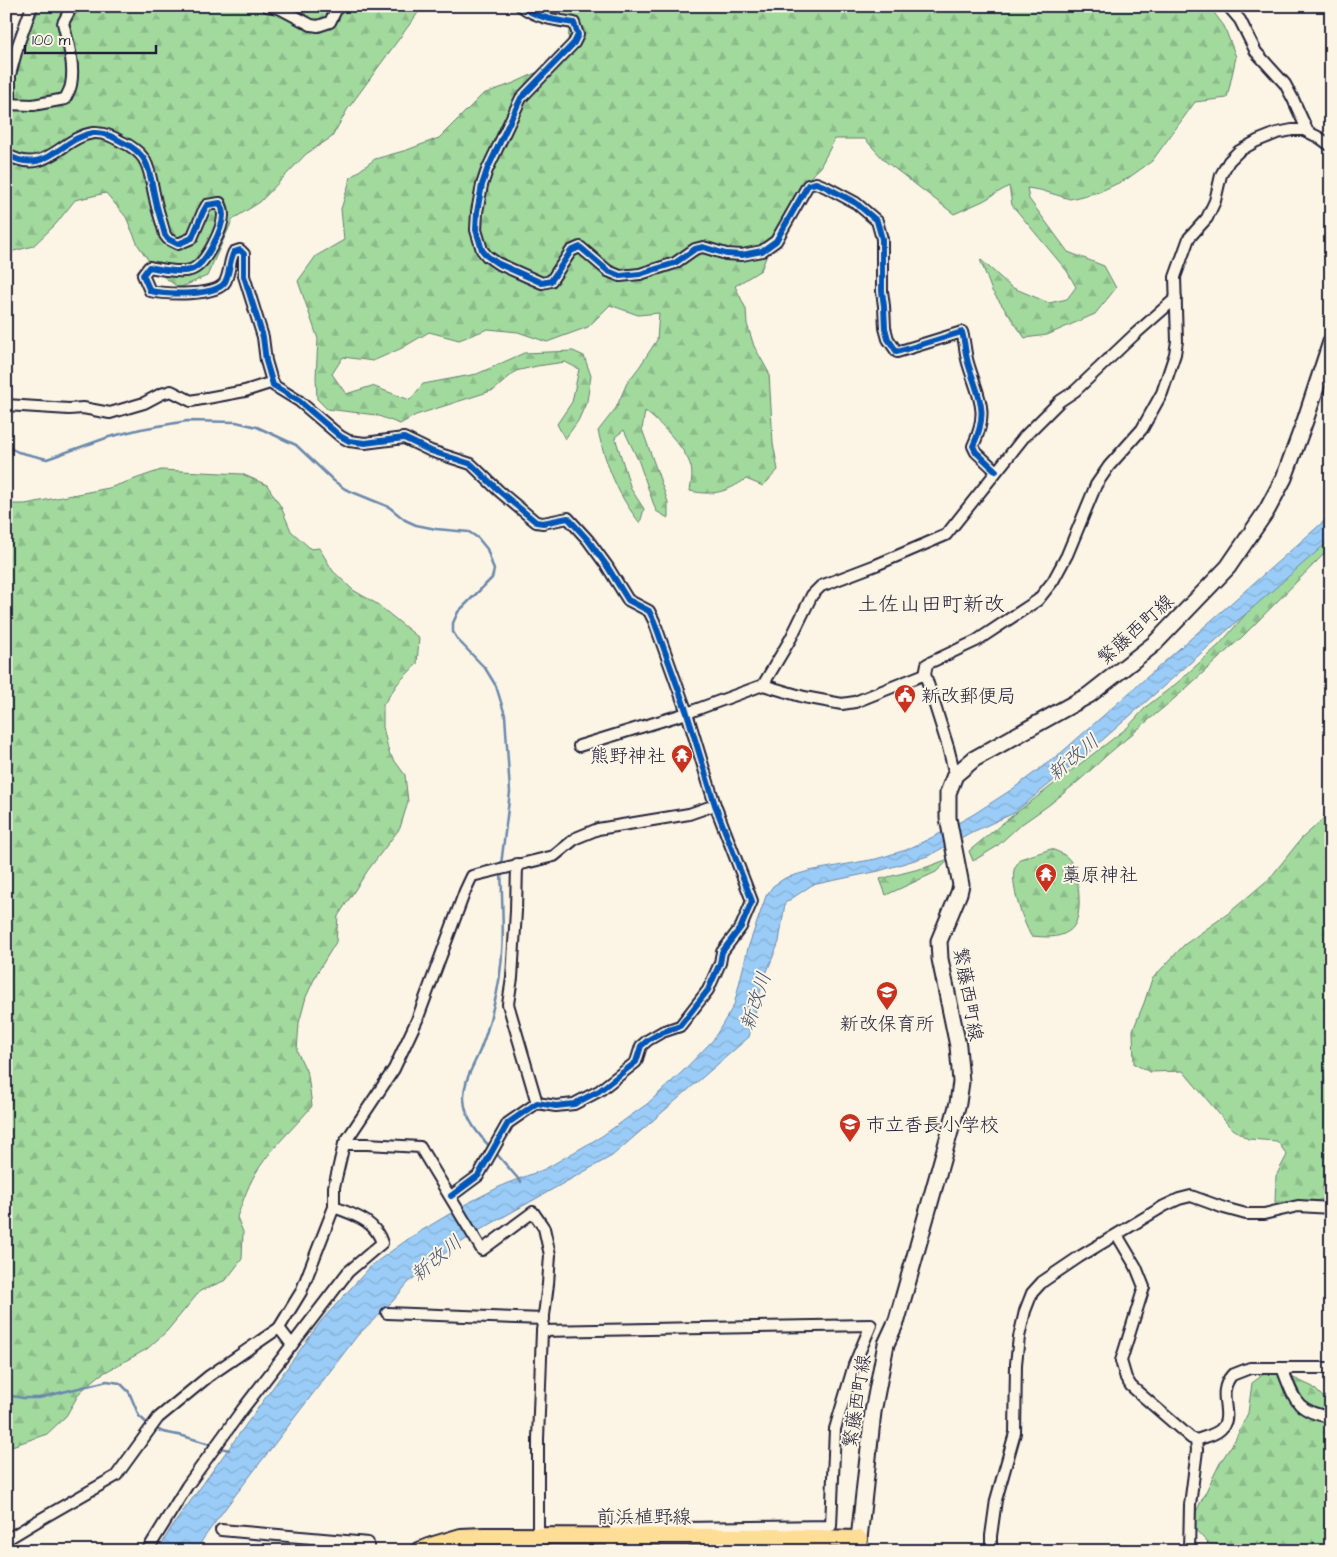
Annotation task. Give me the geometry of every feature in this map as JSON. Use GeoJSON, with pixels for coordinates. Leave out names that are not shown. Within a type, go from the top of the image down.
{"type":"FeatureCollection","features":[{"type":"Feature","properties":{"kind":"main road","name":"繁藤西町線"},"geometry":{"type":"LineString","coordinates":[[858,1545],[872,1420],[886,1344],[896,1320],[958,1103],[961,1082],[958,1046],[940,959],[940,941],[961,885],[948,818],[948,793],[955,775],[974,759],[1089,696],[1154,644],[1228,567],[1267,510],[1284,478],[1331,342]]}},
{"type":"Feature","properties":{"kind":"main road","name":"前浜植野線"},"geometry":{"type":"LineString","coordinates":[[419,1551],[434,1544],[461,1537],[538,1543],[858,1545]]}},
{"type":"Feature","properties":{"kind":"street"},"geometry":{"type":"LineString","coordinates":[[32,6],[10,75],[8,104],[33,104],[65,99],[71,86],[72,72],[63,23],[71,8],[78,6]]}},
{"type":"Feature","properties":{"kind":"street"},"geometry":{"type":"LineString","coordinates":[[267,6],[279,8],[318,26],[330,22],[338,6]]}},
{"type":"Feature","properties":{"kind":"street"},"geometry":{"type":"LineString","coordinates":[[521,6],[530,13],[547,19],[574,23],[578,36],[574,43],[521,98],[487,170],[482,185],[476,230],[482,250],[487,256],[497,263],[542,283],[551,281],[571,251],[580,247],[608,271],[620,276],[640,274],[675,263],[695,249],[703,247],[726,254],[742,255],[762,251],[776,241],[808,185],[816,183],[826,187],[856,203],[877,221],[882,239],[882,292],[885,328],[888,339],[897,352],[962,332],[967,360],[982,403],[982,416],[977,438],[973,446],[976,452],[996,471]]}},
{"type":"Feature","properties":{"kind":"street"},"geometry":{"type":"LineString","coordinates":[[1228,6],[1240,20],[1256,52],[1284,84],[1308,132]]}},
{"type":"Feature","properties":{"kind":"street"},"geometry":{"type":"LineString","coordinates":[[955,775],[948,746],[925,674],[927,664],[976,641],[1038,600],[1053,581],[1067,555],[1096,485],[1109,466],[1142,429],[1162,393],[1175,354],[1175,277],[1189,238],[1207,218],[1215,201],[1221,175],[1229,161],[1238,151],[1257,141],[1277,133],[1292,130],[1308,132],[1331,146]]}},
{"type":"Feature","properties":{"kind":"street"},"geometry":{"type":"LineString","coordinates":[[6,154],[14,158],[32,161],[52,156],[78,139],[93,133],[106,134],[128,145],[145,160],[152,179],[165,235],[168,239],[178,244],[192,238],[208,205],[220,203],[223,212],[222,222],[202,262],[192,270],[175,271],[149,267],[143,275],[150,291],[164,294],[197,292],[219,288],[226,281],[230,259],[234,252],[240,250],[244,254],[245,283],[263,337],[266,361],[273,382],[278,389],[299,401],[340,436],[349,441],[365,444],[404,438],[431,452],[471,464],[499,491],[536,522],[568,518],[598,553],[628,600],[649,611],[687,713],[715,805],[752,901],[741,927],[722,952],[720,963],[708,990],[680,1026],[662,1032],[648,1040],[641,1046],[636,1062],[599,1091],[574,1104],[556,1106],[537,1103],[508,1124],[478,1176],[451,1196]]}},
{"type":"Feature","properties":{"kind":"street"},"geometry":{"type":"LineString","coordinates":[[763,685],[791,638],[812,595],[821,586],[946,535],[1024,437],[1060,401],[1075,391],[1176,298]]}},
{"type":"Feature","properties":{"kind":"street"},"geometry":{"type":"LineString","coordinates":[[6,405],[69,409],[83,408],[110,413],[144,403],[160,394],[171,391],[191,402],[245,391],[273,382]]}},
{"type":"Feature","properties":{"kind":"street"},"geometry":{"type":"LineString","coordinates":[[579,746],[687,713],[763,685],[804,697],[842,704],[855,702],[925,674]]}},
{"type":"Feature","properties":{"kind":"street"},"geometry":{"type":"LineString","coordinates":[[6,1540],[116,1476],[158,1418],[209,1376],[280,1328],[301,1292],[334,1207],[334,1188],[344,1144],[394,1069],[417,1020],[472,876],[554,856],[576,838],[598,829],[689,814],[715,805]]}},
{"type":"Feature","properties":{"kind":"street"},"geometry":{"type":"LineString","coordinates":[[517,864],[512,978],[508,1004],[537,1103]]}},
{"type":"Feature","properties":{"kind":"street"},"geometry":{"type":"LineString","coordinates":[[344,1144],[420,1147],[482,1250],[533,1212],[544,1228],[550,1255],[542,1331],[538,1439],[538,1543]]}},
{"type":"Feature","properties":{"kind":"street"},"geometry":{"type":"LineString","coordinates":[[991,1551],[996,1500],[1015,1433],[1016,1364],[1019,1337],[1025,1311],[1032,1293],[1042,1282],[1078,1257],[1179,1199],[1191,1196],[1246,1214],[1264,1214],[1298,1206],[1331,1208]]}},
{"type":"Feature","properties":{"kind":"street"},"geometry":{"type":"LineString","coordinates":[[147,1551],[192,1478],[242,1410],[348,1272],[382,1243],[379,1234],[364,1218],[334,1207]]}},
{"type":"Feature","properties":{"kind":"street"},"geometry":{"type":"LineString","coordinates":[[1117,1235],[1136,1267],[1144,1288],[1121,1361],[1126,1378],[1132,1386],[1196,1440],[1197,1450],[1190,1506],[1189,1551]]}},
{"type":"Feature","properties":{"kind":"street"},"geometry":{"type":"LineString","coordinates":[[387,1313],[544,1319]]}},
{"type":"Feature","properties":{"kind":"street"},"geometry":{"type":"LineString","coordinates":[[542,1331],[871,1325],[854,1365],[835,1430],[831,1526],[615,1529],[612,1544]]}},
{"type":"Feature","properties":{"kind":"street"},"geometry":{"type":"LineString","coordinates":[[280,1328],[292,1345]]}},
{"type":"Feature","properties":{"kind":"street"},"geometry":{"type":"LineString","coordinates":[[1196,1440],[1215,1433],[1224,1426],[1226,1419],[1224,1389],[1232,1375],[1250,1368],[1331,1368]]}},
{"type":"Feature","properties":{"kind":"street"},"geometry":{"type":"LineString","coordinates":[[1282,1368],[1294,1400],[1307,1412],[1331,1417]]}},
{"type":"Feature","properties":{"kind":"street"},"geometry":{"type":"LineString","coordinates":[[221,1530],[368,1543],[368,1551]]}},
{"type":"Feature","properties":{"kind":"green space"},"geometry":{"type":"Polygon","coordinates":[[[41,6],[423,6],[347,110],[332,137],[306,154],[260,202],[233,219],[207,276],[179,288],[155,270],[138,245],[126,217],[106,193],[75,200],[55,225],[33,246],[6,253],[6,140],[10,136],[6,78],[41,6]]]}},
{"type":"Feature","properties":{"kind":"green space"},"geometry":{"type":"Polygon","coordinates":[[[508,6],[1209,6],[1224,26],[1236,57],[1227,98],[1195,102],[1152,161],[1127,179],[1099,192],[1070,199],[1027,188],[1029,199],[1068,252],[1104,266],[1116,288],[1095,314],[1047,335],[1025,338],[992,291],[980,259],[1011,287],[1049,303],[1067,299],[1076,287],[1067,271],[1012,205],[1009,186],[983,201],[954,214],[885,161],[865,139],[835,139],[820,167],[799,189],[796,220],[772,242],[761,270],[735,286],[746,309],[747,324],[754,346],[769,373],[773,443],[778,470],[763,486],[746,479],[720,492],[690,491],[692,473],[684,452],[672,436],[645,411],[642,429],[668,502],[668,518],[656,511],[639,462],[624,430],[615,437],[631,489],[644,509],[640,523],[619,491],[605,456],[598,431],[616,408],[627,383],[657,340],[659,313],[638,315],[610,305],[588,327],[547,342],[518,332],[488,329],[459,340],[429,332],[402,348],[373,361],[343,357],[332,374],[346,394],[372,386],[410,400],[423,384],[477,374],[524,353],[573,351],[584,356],[591,376],[587,401],[578,421],[565,439],[557,424],[572,402],[579,369],[565,362],[516,371],[494,390],[416,415],[400,424],[376,415],[327,409],[317,399],[318,339],[298,281],[316,256],[344,240],[341,209],[351,177],[375,159],[439,138],[483,94],[542,70],[567,52],[570,21],[508,6]]]}},
{"type":"Feature","properties":{"kind":"green space"},"geometry":{"type":"Polygon","coordinates":[[[161,470],[242,474],[267,485],[281,507],[291,531],[311,549],[319,548],[333,571],[353,590],[377,604],[419,638],[417,664],[398,683],[383,705],[383,727],[389,753],[405,775],[408,802],[400,828],[368,870],[338,916],[336,942],[317,973],[306,997],[299,1023],[297,1051],[308,1075],[312,1106],[271,1152],[255,1173],[249,1185],[237,1217],[243,1232],[242,1259],[226,1280],[200,1291],[167,1331],[147,1349],[100,1375],[80,1392],[66,1416],[47,1434],[6,1448],[6,504],[25,504],[109,488],[161,470]]]}},
{"type":"Feature","properties":{"kind":"green space"},"geometry":{"type":"Polygon","coordinates":[[[1331,528],[1331,547],[1243,636],[1182,692],[1081,779],[1019,826],[996,847],[973,861],[969,851],[1127,728],[1147,706],[1177,683],[1219,645],[1245,615],[1331,528]]]}},
{"type":"Feature","properties":{"kind":"green space"},"geometry":{"type":"Polygon","coordinates":[[[1331,809],[1331,1158],[1322,1189],[1329,1197],[1311,1203],[1275,1202],[1276,1176],[1287,1155],[1277,1141],[1248,1139],[1230,1127],[1183,1071],[1150,1072],[1134,1064],[1133,1030],[1152,979],[1184,945],[1230,912],[1270,878],[1301,839],[1331,809]]]}},
{"type":"Feature","properties":{"kind":"green space","name":"藁原神社"},"geometry":{"type":"Polygon","coordinates":[[[1051,849],[1066,856],[1075,871],[1079,899],[1077,918],[1074,926],[1065,934],[1051,937],[1031,936],[1016,895],[1014,870],[1020,859],[1051,849]]]}},
{"type":"Feature","properties":{"kind":"green space"},"geometry":{"type":"Polygon","coordinates":[[[951,858],[936,872],[886,895],[880,879],[927,867],[951,858]]]}},
{"type":"Feature","properties":{"kind":"green space"},"geometry":{"type":"Polygon","coordinates":[[[1272,1368],[1313,1387],[1331,1405],[1331,1551],[1258,1551],[1257,1546],[1228,1546],[1208,1543],[1190,1524],[1220,1463],[1235,1440],[1248,1413],[1252,1383],[1272,1368]]]}},
{"type":"Feature","properties":{"kind":"water","name":"新改川"},"geometry":{"type":"Polygon","coordinates":[[[1331,515],[1331,539],[1090,751],[1014,813],[968,834],[928,856],[879,871],[812,885],[785,903],[779,942],[763,981],[749,1037],[612,1156],[480,1230],[433,1261],[408,1283],[393,1301],[357,1336],[227,1506],[196,1551],[158,1551],[171,1528],[321,1321],[372,1265],[411,1237],[466,1204],[505,1184],[545,1169],[602,1136],[647,1104],[713,1040],[734,1005],[748,948],[766,896],[773,886],[785,878],[809,871],[876,859],[906,850],[974,814],[1014,788],[1062,752],[1331,515]]]}},
{"type":"Feature","properties":{"kind":"waterway"},"geometry":{"type":"LineString","coordinates":[[6,446],[18,452],[47,459],[109,437],[141,429],[187,421],[236,422],[257,427],[296,445],[345,489],[389,507],[405,520],[416,525],[436,529],[469,532],[478,538],[487,549],[494,570],[492,578],[458,612],[453,623],[453,632],[458,640],[485,668],[496,686],[505,715],[510,792],[501,865]]}},
{"type":"Feature","properties":{"kind":"waterway"},"geometry":{"type":"LineString","coordinates":[[491,1148],[477,1132],[470,1120],[465,1106],[464,1092],[487,1031],[500,974],[503,940],[501,871]]}},
{"type":"Feature","properties":{"kind":"waterway"},"geometry":{"type":"LineString","coordinates":[[495,1152],[521,1182]]}},
{"type":"Feature","properties":{"kind":"waterway"},"geometry":{"type":"LineString","coordinates":[[6,1395],[39,1398],[107,1381],[120,1383],[129,1392],[139,1416],[149,1425]]}},
{"type":"Feature","properties":{"kind":"waterway"},"geometry":{"type":"LineString","coordinates":[[154,1428],[213,1445]]}},
{"type":"Feature","properties":{"kind":"waterway"},"geometry":{"type":"LineString","coordinates":[[218,1447],[229,1450]]}},
{"type":"Feature","properties":{"kind":"cycle path"},"geometry":{"type":"LineString","coordinates":[[521,6],[540,16],[574,23],[578,35],[574,43],[521,98],[487,170],[477,212],[476,230],[482,250],[487,256],[497,263],[542,283],[551,281],[571,251],[580,247],[608,271],[620,276],[640,274],[675,263],[695,249],[703,247],[726,254],[742,255],[762,251],[776,241],[808,185],[816,183],[826,187],[856,203],[877,221],[882,239],[882,291],[885,328],[888,339],[897,352],[962,332],[967,359],[982,413],[981,423],[973,446],[976,452],[996,471]]}},
{"type":"Feature","properties":{"kind":"cycle path"},"geometry":{"type":"LineString","coordinates":[[6,154],[20,160],[32,162],[52,154],[81,136],[93,133],[108,135],[125,143],[138,152],[145,161],[165,235],[168,239],[178,244],[192,238],[207,205],[220,203],[223,215],[220,228],[213,245],[203,260],[193,269],[183,271],[149,267],[143,275],[150,291],[190,293],[220,287],[227,278],[234,252],[240,250],[244,254],[244,276],[263,337],[266,361],[273,385],[299,401],[340,436],[349,441],[365,443],[404,438],[431,451],[471,464],[499,491],[536,522],[543,523],[568,518],[588,540],[628,600],[649,611],[654,621],[687,713],[715,805],[752,901],[741,927],[722,952],[720,963],[708,990],[680,1026],[662,1032],[648,1040],[641,1046],[636,1062],[599,1091],[574,1104],[556,1106],[537,1103],[508,1123],[478,1176],[451,1196]]}},
{"type":"Feature","properties":{"kind":"place","name":"新改郵便局"},"geometry":{"type":"Point","coordinates":[905,714]}},
{"type":"Feature","properties":{"kind":"place","name":"熊野神社"},"geometry":{"type":"Point","coordinates":[682,774]}},
{"type":"Feature","properties":{"kind":"place","name":"藁原神社"},"geometry":{"type":"Point","coordinates":[1046,893]}},
{"type":"Feature","properties":{"kind":"place","name":"新改保育所"},"geometry":{"type":"Point","coordinates":[887,1011]}},
{"type":"Feature","properties":{"kind":"place","name":"市立香長小学校"},"geometry":{"type":"Point","coordinates":[850,1143]}},
{"type":"Feature","properties":{"kind":"district","name":"土佐山田町新改"},"geometry":{"type":"Point","coordinates":[931,604]}}]}
